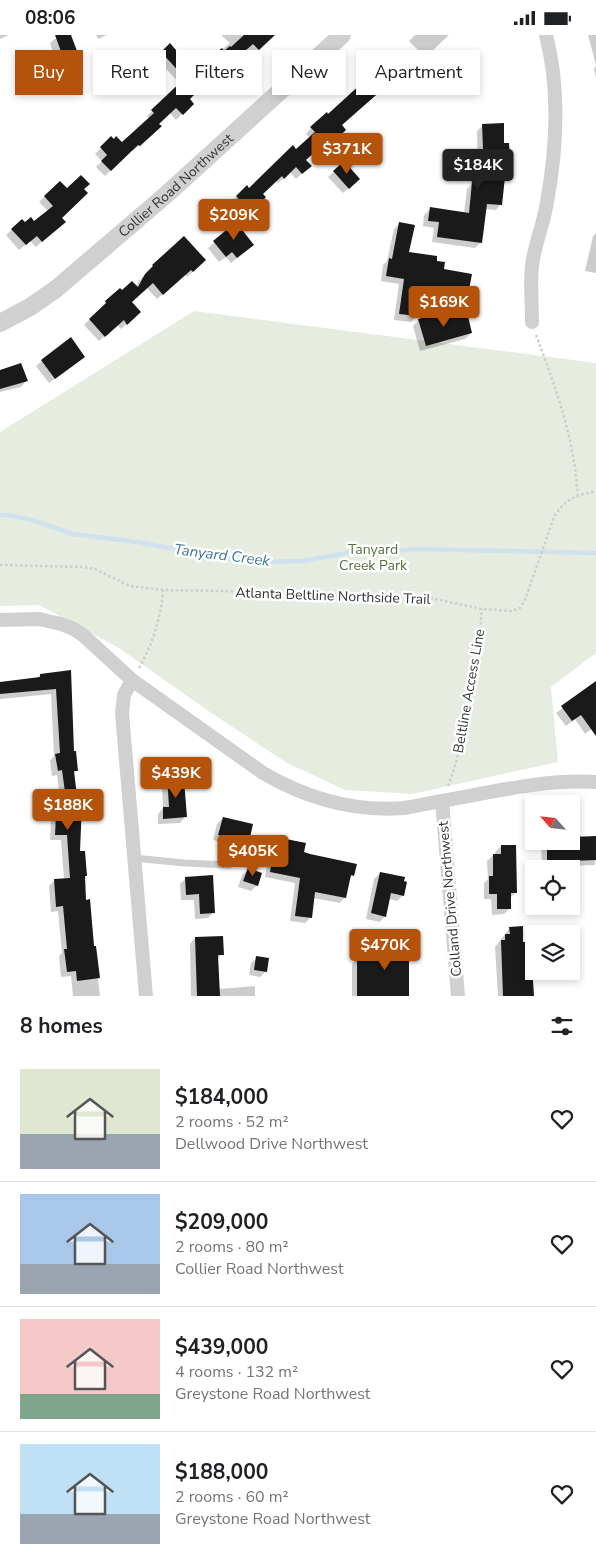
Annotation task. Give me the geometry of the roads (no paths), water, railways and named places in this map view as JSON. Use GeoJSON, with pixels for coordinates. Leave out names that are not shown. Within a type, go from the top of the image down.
{"type":"FeatureCollection","features":[{"type":"Feature","properties":{"kind":"street","name":"Collier Road Northwest"},"geometry":{"type":"LineString","coordinates":[[0,323],[30,307],[56,289],[167,194],[342,35]]}},
{"type":"Feature","properties":{"kind":"street"},"geometry":{"type":"LineString","coordinates":[[532,322],[532,265],[547,202],[554,160],[556,96],[553,61],[546,35]]}},
{"type":"Feature","properties":{"kind":"street"},"geometry":{"type":"LineString","coordinates":[[0,620],[39,619],[61,623],[74,629],[132,680],[263,773],[302,793],[338,804],[371,808],[404,808],[545,783],[596,782]]}},
{"type":"Feature","properties":{"kind":"street"},"geometry":{"type":"LineString","coordinates":[[132,680],[124,695],[122,713],[146,996]]}},
{"type":"Feature","properties":{"kind":"street","name":"Colland Drive Northwest"},"geometry":{"type":"LineString","coordinates":[[442,801],[458,996]]}},
{"type":"Feature","properties":{"kind":"lane"},"geometry":{"type":"LineString","coordinates":[[134,857],[184,863],[229,865]]}},
{"type":"Feature","properties":{"kind":"waterway","name":"Tanyard Creek"},"geometry":{"type":"LineString","coordinates":[[0,515],[32,520],[73,534],[137,542],[235,560],[257,562],[303,561],[347,553],[415,549],[596,553]]}},
{"type":"Feature","properties":{"kind":"park label","name":"Tanyard Creek Park"},"geometry":{"type":"Point","coordinates":[373,557]}}]}
